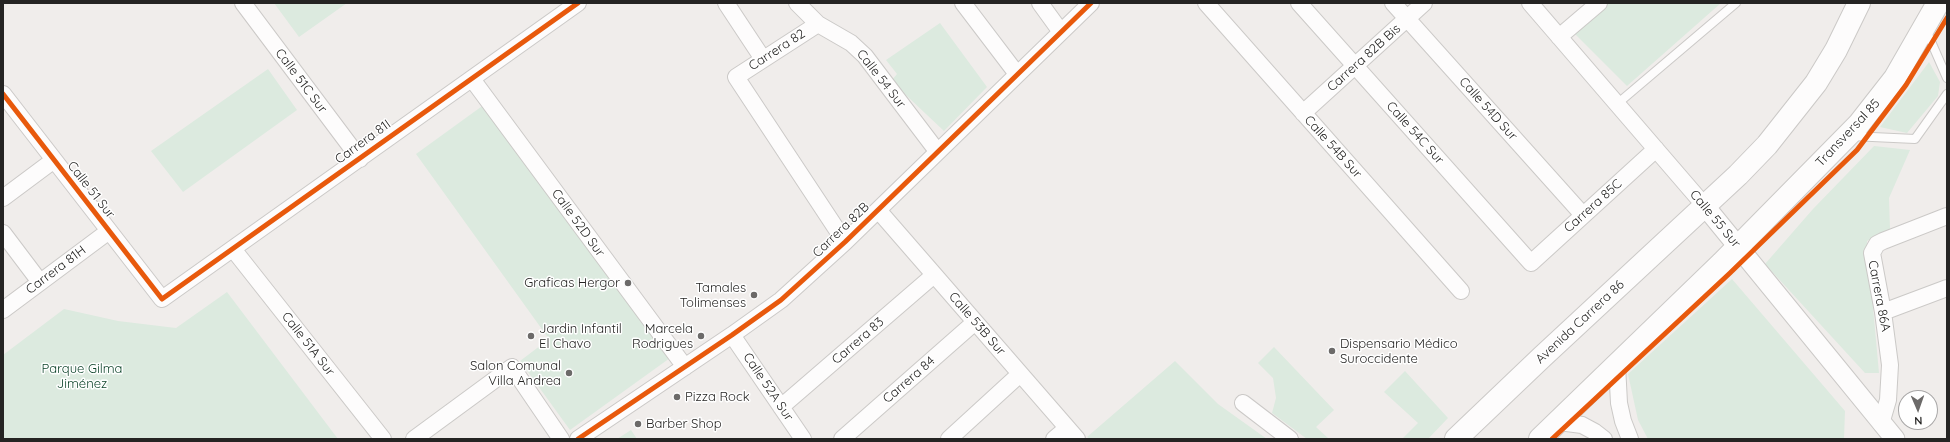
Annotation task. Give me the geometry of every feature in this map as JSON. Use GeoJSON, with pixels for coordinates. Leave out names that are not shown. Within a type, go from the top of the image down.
{"type":"FeatureCollection","features":[{"type":"Feature","properties":{"kind":"main road"},"geometry":{"type":"LineString","coordinates":[[1704,205],[1762,150],[1795,111],[1816,83],[1836,50],[1859,3]]}},
{"type":"Feature","properties":{"kind":"main road","name":"Transversal 85"},"geometry":{"type":"LineString","coordinates":[[1738,248],[1847,136],[1878,101],[1895,78],[1925,29],[1938,3]]}},
{"type":"Feature","properties":{"kind":"main road","name":"Avenida Carrera 86"},"geometry":{"type":"LineString","coordinates":[[1456,439],[1704,205]]}},
{"type":"Feature","properties":{"kind":"main road"},"geometry":{"type":"LineString","coordinates":[[1540,439],[1738,248]]}},
{"type":"Feature","properties":{"kind":"street","name":"Calle 51C Sur"},"geometry":{"type":"LineString","coordinates":[[243,3],[360,159]]}},
{"type":"Feature","properties":{"kind":"street","name":"Carrera 81I"},"geometry":{"type":"LineString","coordinates":[[162,299],[578,3]]}},
{"type":"Feature","properties":{"kind":"street"},"geometry":{"type":"LineString","coordinates":[[726,3],[763,59]]}},
{"type":"Feature","properties":{"kind":"street","name":"Calle 54 Sur"},"geometry":{"type":"LineString","coordinates":[[797,3],[818,24],[851,43],[865,56],[937,151]]}},
{"type":"Feature","properties":{"kind":"street"},"geometry":{"type":"LineString","coordinates":[[963,3],[1017,74]]}},
{"type":"Feature","properties":{"kind":"street"},"geometry":{"type":"LineString","coordinates":[[1040,3],[1061,32]]}},
{"type":"Feature","properties":{"kind":"street","name":"Carrera 82B"},"geometry":{"type":"LineString","coordinates":[[578,439],[781,300],[845,242],[1090,3]]}},
{"type":"Feature","properties":{"kind":"street","name":"Calle 54B Sur"},"geometry":{"type":"LineString","coordinates":[[1206,3],[1461,291]]}},
{"type":"Feature","properties":{"kind":"street","name":"Calle 54C Sur"},"geometry":{"type":"LineString","coordinates":[[1299,3],[1531,263]]}},
{"type":"Feature","properties":{"kind":"street","name":"Calle 54D Sur"},"geometry":{"type":"LineString","coordinates":[[1393,3],[1583,215]]}},
{"type":"Feature","properties":{"kind":"street","name":"Carrera 82B Bis"},"geometry":{"type":"LineString","coordinates":[[1303,113],[1424,3]]}},
{"type":"Feature","properties":{"kind":"street","name":"Calle 55 Sur"},"geometry":{"type":"LineString","coordinates":[[1530,3],[1704,205],[1881,424],[1895,439]]}},
{"type":"Feature","properties":{"kind":"street"},"geometry":{"type":"LineString","coordinates":[[1559,37],[1599,3]]}},
{"type":"Feature","properties":{"kind":"street","name":"Carrera 82"},"geometry":{"type":"LineString","coordinates":[[818,24],[736,77],[845,242]]}},
{"type":"Feature","properties":{"kind":"street","name":"Calle 52D Sur"},"geometry":{"type":"LineString","coordinates":[[472,79],[685,367]]}},
{"type":"Feature","properties":{"kind":"street","name":"Calle 51 Sur"},"geometry":{"type":"LineString","coordinates":[[3,94],[162,299]]}},
{"type":"Feature","properties":{"kind":"street","name":"Carrera 85C"},"geometry":{"type":"LineString","coordinates":[[1531,263],[1656,149]]}},
{"type":"Feature","properties":{"kind":"street"},"geometry":{"type":"LineString","coordinates":[[3,198],[54,160]]}},
{"type":"Feature","properties":{"kind":"street","name":"Calle 53B Sur"},"geometry":{"type":"LineString","coordinates":[[878,210],[1072,433]]}},
{"type":"Feature","properties":{"kind":"street","name":"Carrera 86A"},"geometry":{"type":"LineString","coordinates":[[1881,424],[1888,400],[1890,383],[1888,346],[1883,312],[1871,259],[1874,247],[1884,241],[1947,216]]}},
{"type":"Feature","properties":{"kind":"street","name":"Carrera 81H"},"geometry":{"type":"LineString","coordinates":[[3,310],[109,231]]}},
{"type":"Feature","properties":{"kind":"street"},"geometry":{"type":"LineString","coordinates":[[3,233],[40,282]]}},
{"type":"Feature","properties":{"kind":"street","name":"Calle 51A Sur"},"geometry":{"type":"LineString","coordinates":[[233,249],[383,439]]}},
{"type":"Feature","properties":{"kind":"street","name":"Carrera 83"},"geometry":{"type":"LineString","coordinates":[[781,407],[934,275]]}},
{"type":"Feature","properties":{"kind":"street"},"geometry":{"type":"LineString","coordinates":[[1883,312],[1947,288]]}},
{"type":"Feature","properties":{"kind":"street","name":"Carrera 84"},"geometry":{"type":"LineString","coordinates":[[842,439],[975,322]]}},
{"type":"Feature","properties":{"kind":"street","name":"Calle 52A Sur"},"geometry":{"type":"LineString","coordinates":[[732,335],[803,439]]}},
{"type":"Feature","properties":{"kind":"street"},"geometry":{"type":"LineString","coordinates":[[1617,365],[1619,403],[1623,421],[1630,439]]}},
{"type":"Feature","properties":{"kind":"street"},"geometry":{"type":"LineString","coordinates":[[414,439],[512,367],[561,439]]}},
{"type":"Feature","properties":{"kind":"street"},"geometry":{"type":"LineString","coordinates":[[949,439],[1020,374]]}},
{"type":"Feature","properties":{"kind":"street"},"geometry":{"type":"LineString","coordinates":[[1244,403],[1290,439]]}},
{"type":"Feature","properties":{"kind":"street"},"geometry":{"type":"LineString","coordinates":[[1559,422],[1582,425],[1604,439]]}},
{"type":"Feature","properties":{"kind":"street"},"geometry":{"type":"LineString","coordinates":[[1054,439],[1072,433]]}},
{"type":"Feature","properties":{"kind":"lane"},"geometry":{"type":"LineString","coordinates":[[1617,104],[1736,3]]}},
{"type":"Feature","properties":{"kind":"lane"},"geometry":{"type":"LineString","coordinates":[[1925,29],[1947,78]]}},
{"type":"Feature","properties":{"kind":"lane"},"geometry":{"type":"LineString","coordinates":[[1847,136],[1915,138],[1947,94]]}},
{"type":"Feature","properties":{"kind":"green space"},"geometry":{"type":"Polygon","coordinates":[[[274,3],[347,3],[299,37],[274,3]]]}},
{"type":"Feature","properties":{"kind":"green space"},"geometry":{"type":"Polygon","coordinates":[[[1608,3],[1721,3],[1627,86],[1574,33],[1608,3]]]}},
{"type":"Feature","properties":{"kind":"green space"},"geometry":{"type":"Polygon","coordinates":[[[940,23],[987,87],[944,131],[891,81],[897,74],[886,60],[940,23]]]}},
{"type":"Feature","properties":{"kind":"green space"},"geometry":{"type":"Polygon","coordinates":[[[1929,62],[1940,82],[1938,96],[1907,133],[1880,127],[1929,62]]]}},
{"type":"Feature","properties":{"kind":"green space"},"geometry":{"type":"Polygon","coordinates":[[[268,69],[297,110],[183,192],[151,151],[268,69]]]}},
{"type":"Feature","properties":{"kind":"green space"},"geometry":{"type":"Polygon","coordinates":[[[485,104],[670,358],[570,430],[520,361],[549,339],[416,154],[485,104]]]}},
{"type":"Feature","properties":{"kind":"green space"},"geometry":{"type":"Polygon","coordinates":[[[1874,146],[1910,150],[1889,198],[1890,229],[1867,241],[1879,373],[1865,373],[1765,264],[1813,209],[1874,146]]]}},
{"type":"Feature","properties":{"kind":"green space"},"geometry":{"type":"Polygon","coordinates":[[[1732,279],[1845,411],[1844,439],[1648,439],[1638,420],[1628,374],[1732,279]]]}},
{"type":"Feature","properties":{"kind":"green space","name":"Parque Gilma Jiménez"},"geometry":{"type":"Polygon","coordinates":[[[227,292],[338,439],[3,439],[3,355],[64,309],[118,321],[176,328],[227,292]]]}},
{"type":"Feature","properties":{"kind":"green space"},"geometry":{"type":"Polygon","coordinates":[[[1274,347],[1334,410],[1316,427],[1329,439],[1307,439],[1272,413],[1276,398],[1273,378],[1258,363],[1274,347]]]}},
{"type":"Feature","properties":{"kind":"green space"},"geometry":{"type":"Polygon","coordinates":[[[1175,361],[1218,404],[1267,439],[1090,439],[1087,437],[1175,361]]]}},
{"type":"Feature","properties":{"kind":"green space"},"geometry":{"type":"Polygon","coordinates":[[[1405,371],[1448,418],[1428,439],[1402,439],[1418,423],[1384,392],[1405,371]]]}},
{"type":"Feature","properties":{"kind":"green space"},"geometry":{"type":"Polygon","coordinates":[[[631,430],[637,439],[617,439],[631,430]]]}},
{"type":"Feature","properties":{"kind":"cycle path"},"geometry":{"type":"LineString","coordinates":[[3,94],[162,299],[578,3]]}},
{"type":"Feature","properties":{"kind":"cycle path"},"geometry":{"type":"LineString","coordinates":[[578,439],[781,300],[845,242],[1091,3]]}},
{"type":"Feature","properties":{"kind":"cycle path"},"geometry":{"type":"LineString","coordinates":[[1552,439],[1730,273],[1857,150],[1906,85],[1947,18]]}},
{"type":"Feature","properties":{"kind":"place","name":"Graficas Hergor"},"geometry":{"type":"Point","coordinates":[628,283]}},
{"type":"Feature","properties":{"kind":"place","name":"Tamales Tolimenses"},"geometry":{"type":"Point","coordinates":[754,295]}},
{"type":"Feature","properties":{"kind":"place","name":"Jardin Infantil El Chavo"},"geometry":{"type":"Point","coordinates":[531,336]}},
{"type":"Feature","properties":{"kind":"place","name":"Marcela Rodrigues"},"geometry":{"type":"Point","coordinates":[701,336]}},
{"type":"Feature","properties":{"kind":"place","name":"Dispensario Médico Suroccidente"},"geometry":{"type":"Point","coordinates":[1332,351]}},
{"type":"Feature","properties":{"kind":"place","name":"Salon Comunal Villa Andrea"},"geometry":{"type":"Point","coordinates":[569,373]}},
{"type":"Feature","properties":{"kind":"place","name":"Pizza Rock"},"geometry":{"type":"Point","coordinates":[677,397]}},
{"type":"Feature","properties":{"kind":"place","name":"Barber Shop"},"geometry":{"type":"Point","coordinates":[638,424]}}]}
